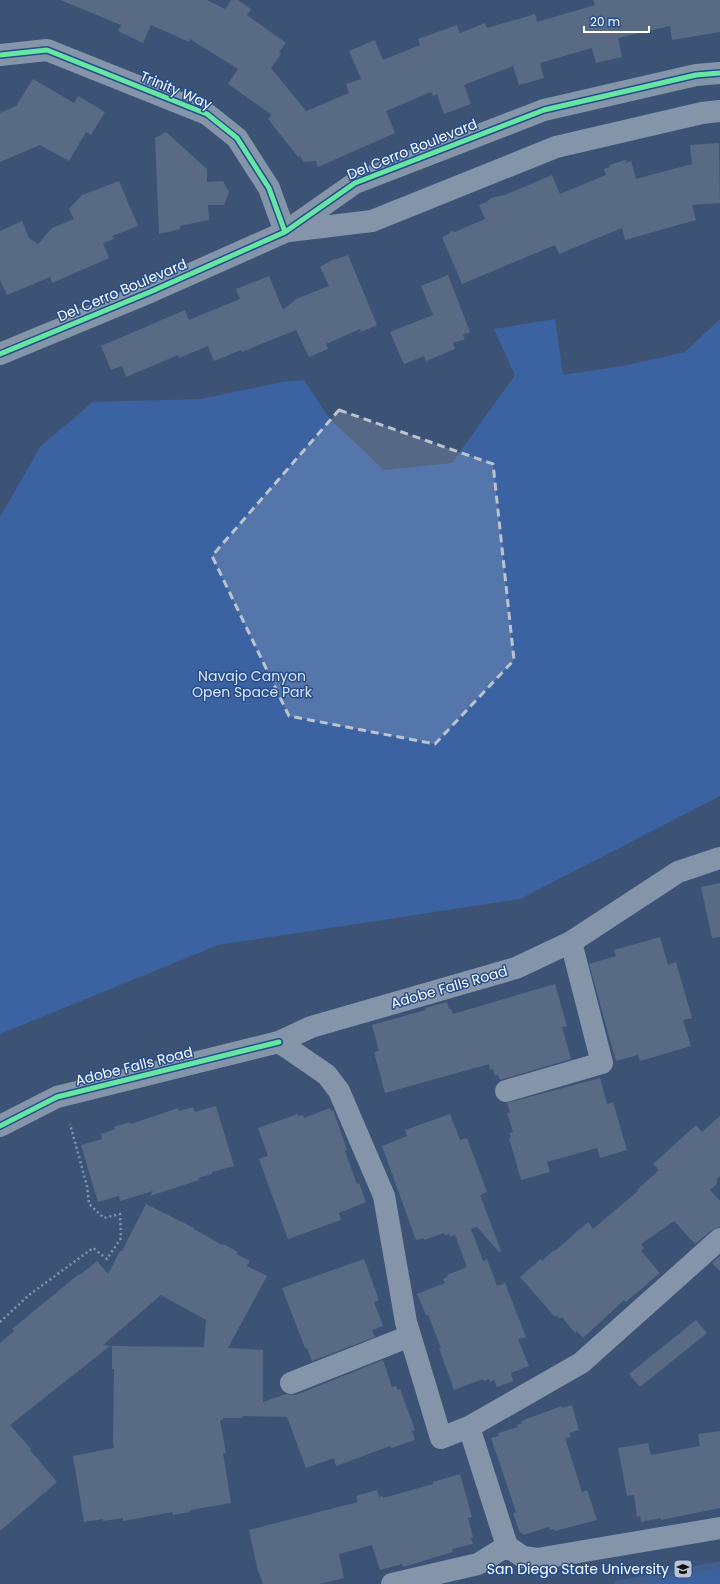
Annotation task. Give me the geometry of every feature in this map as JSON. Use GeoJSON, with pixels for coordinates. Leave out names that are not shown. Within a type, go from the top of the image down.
{"type":"FeatureCollection","features":[{"type":"Feature","properties":{"kind":"street","name":"Trinity Way"},"geometry":{"type":"LineString","coordinates":[[0,55],[47,50],[207,114],[238,138],[269,188],[286,232]]}},
{"type":"Feature","properties":{"kind":"street","name":"Del Cerro Boulevard"},"geometry":{"type":"LineString","coordinates":[[0,354],[150,292],[286,232],[355,183],[544,110],[696,75],[720,73]]}},
{"type":"Feature","properties":{"kind":"street","name":"Del Cerro Boulevard"},"geometry":{"type":"LineString","coordinates":[[286,232],[372,221],[556,147],[702,113],[720,111]]}},
{"type":"Feature","properties":{"kind":"street","name":"Adobe Falls Road"},"geometry":{"type":"LineString","coordinates":[[0,1126],[58,1097],[279,1042],[311,1027],[516,968],[571,942],[678,872],[720,858]]}},
{"type":"Feature","properties":{"kind":"street"},"geometry":{"type":"LineString","coordinates":[[506,1091],[602,1063],[571,942]]}},
{"type":"Feature","properties":{"kind":"street"},"geometry":{"type":"LineString","coordinates":[[279,1042],[327,1075],[339,1091],[384,1196],[406,1322],[441,1438],[469,1427],[581,1363],[720,1239]]}},
{"type":"Feature","properties":{"kind":"street"},"geometry":{"type":"LineString","coordinates":[[291,1383],[410,1336]]}},
{"type":"Feature","properties":{"kind":"street"},"geometry":{"type":"LineString","coordinates":[[469,1427],[507,1546],[523,1557],[537,1559],[720,1528]]}},
{"type":"Feature","properties":{"kind":"street"},"geometry":{"type":"LineString","coordinates":[[392,1584],[478,1564],[507,1546]]}},
{"type":"Feature","properties":{"kind":"path"},"geometry":{"type":"LineString","coordinates":[[0,1322],[28,1295],[93,1248],[107,1259],[121,1238],[120,1214],[104,1218],[89,1204],[87,1186],[70,1124]]}},
{"type":"Feature","properties":{"kind":"highlighted area"},"geometry":{"type":"Polygon","coordinates":[[[339,410],[493,464],[514,660],[435,744],[289,716],[212,556],[339,410]]]}},
{"type":"Feature","properties":{"kind":"green space","name":"Navajo Canyon Open Space Park"},"geometry":{"type":"Polygon","coordinates":[[[555,319],[563,375],[623,366],[685,352],[720,319],[720,796],[520,899],[218,945],[0,1034],[0,517],[41,446],[93,402],[201,399],[282,382],[304,380],[329,418],[384,470],[452,463],[515,375],[494,329],[555,319]]]}},
{"type":"Feature","properties":{"kind":"green space"},"geometry":{"type":"Polygon","coordinates":[[[720,1566],[720,1584],[621,1584],[720,1566]]]}},
{"type":"Feature","properties":{"kind":"building"},"geometry":{"type":"Polygon","coordinates":[[[60,0],[207,0],[225,9],[231,0],[238,0],[251,9],[247,15],[286,43],[279,52],[281,54],[271,68],[306,111],[349,93],[346,84],[361,79],[349,51],[375,40],[383,60],[420,45],[418,39],[457,25],[460,33],[485,23],[487,28],[535,14],[537,22],[595,5],[593,0],[720,0],[720,32],[672,40],[670,26],[618,38],[622,57],[596,63],[592,48],[540,63],[544,78],[519,85],[513,66],[464,85],[471,104],[444,114],[437,94],[433,96],[431,92],[386,111],[395,133],[318,167],[316,161],[304,162],[300,156],[298,157],[268,119],[272,115],[228,84],[238,69],[190,39],[189,42],[151,25],[143,43],[118,31],[121,25],[60,0]]]}},
{"type":"Feature","properties":{"kind":"building"},"geometry":{"type":"Polygon","coordinates":[[[33,79],[74,103],[78,96],[105,112],[91,135],[86,132],[69,161],[40,145],[0,162],[0,113],[16,106],[33,79]]]}},
{"type":"Feature","properties":{"kind":"building"},"geometry":{"type":"Polygon","coordinates":[[[166,132],[207,169],[207,182],[223,181],[229,192],[224,205],[208,205],[209,220],[180,226],[180,229],[159,234],[155,138],[166,132]]]}},
{"type":"Feature","properties":{"kind":"building"},"geometry":{"type":"Polygon","coordinates":[[[719,143],[720,203],[692,205],[696,220],[625,240],[622,228],[559,254],[555,245],[462,284],[442,237],[449,234],[451,231],[455,232],[485,219],[479,205],[487,202],[491,198],[505,195],[552,175],[560,194],[606,175],[604,169],[610,167],[609,165],[626,160],[626,163],[631,161],[636,179],[692,164],[690,145],[719,143]]]}},
{"type":"Feature","properties":{"kind":"building"},"geometry":{"type":"Polygon","coordinates":[[[119,181],[138,226],[112,236],[114,239],[103,243],[109,258],[52,283],[50,277],[7,295],[0,280],[0,231],[22,221],[29,238],[38,244],[52,228],[74,219],[69,209],[82,195],[119,181]]]}},
{"type":"Feature","properties":{"kind":"building"},"geometry":{"type":"Polygon","coordinates":[[[348,255],[377,325],[361,332],[360,329],[326,344],[328,349],[309,357],[296,330],[242,352],[241,350],[214,361],[208,346],[179,358],[178,355],[126,377],[122,366],[111,370],[101,346],[185,310],[189,320],[240,299],[236,289],[269,276],[283,310],[296,299],[329,286],[320,267],[334,259],[348,255]]]}},
{"type":"Feature","properties":{"kind":"building"},"geometry":{"type":"Polygon","coordinates":[[[448,275],[470,332],[463,335],[465,339],[453,343],[455,349],[426,361],[424,356],[404,364],[390,332],[433,315],[421,286],[448,275]]]}},
{"type":"Feature","properties":{"kind":"building"},"geometry":{"type":"Polygon","coordinates":[[[720,883],[720,937],[712,938],[701,887],[720,883]]]}},
{"type":"Feature","properties":{"kind":"building"},"geometry":{"type":"Polygon","coordinates":[[[660,937],[668,965],[676,962],[692,1018],[683,1020],[691,1046],[640,1061],[638,1055],[616,1061],[589,964],[616,956],[614,950],[660,937]]]}},
{"type":"Feature","properties":{"kind":"building"},"geometry":{"type":"Polygon","coordinates":[[[555,984],[567,1026],[562,1027],[571,1059],[500,1080],[498,1075],[495,1076],[493,1069],[490,1070],[489,1064],[385,1093],[374,1052],[379,1051],[372,1025],[426,1010],[425,1008],[447,1002],[449,1009],[451,1009],[453,1014],[555,984]]]}},
{"type":"Feature","properties":{"kind":"building"},"geometry":{"type":"Polygon","coordinates":[[[600,1078],[607,1104],[613,1102],[627,1150],[600,1158],[597,1148],[547,1162],[550,1172],[521,1180],[509,1138],[511,1138],[509,1133],[513,1132],[507,1113],[510,1112],[507,1103],[600,1078]]]}},
{"type":"Feature","properties":{"kind":"building"},"geometry":{"type":"Polygon","coordinates":[[[216,1106],[234,1166],[212,1172],[212,1174],[198,1178],[199,1180],[150,1196],[153,1191],[120,1201],[119,1196],[98,1202],[81,1145],[102,1139],[101,1134],[115,1129],[114,1127],[130,1122],[131,1124],[178,1108],[179,1111],[193,1107],[195,1112],[216,1106]]]}},
{"type":"Feature","properties":{"kind":"building"},"geometry":{"type":"Polygon","coordinates":[[[330,1108],[331,1111],[333,1110],[347,1150],[345,1151],[357,1184],[359,1183],[366,1202],[339,1213],[341,1220],[288,1239],[259,1159],[268,1156],[258,1128],[298,1114],[298,1116],[303,1115],[304,1118],[330,1108]]]}},
{"type":"Feature","properties":{"kind":"building"},"geometry":{"type":"Polygon","coordinates":[[[450,1114],[460,1140],[467,1138],[487,1192],[480,1195],[501,1251],[499,1252],[477,1227],[471,1229],[483,1261],[487,1259],[497,1286],[505,1283],[526,1337],[518,1339],[529,1366],[511,1373],[513,1381],[497,1387],[494,1380],[490,1382],[489,1379],[484,1381],[483,1379],[454,1390],[439,1348],[441,1348],[428,1315],[426,1315],[417,1294],[445,1283],[443,1279],[448,1277],[447,1275],[467,1267],[455,1235],[450,1237],[449,1234],[445,1236],[444,1233],[424,1240],[424,1238],[416,1240],[382,1146],[407,1136],[405,1130],[450,1114]]]}},
{"type":"Feature","properties":{"kind":"building"},"geometry":{"type":"Polygon","coordinates":[[[720,1116],[720,1176],[717,1179],[717,1184],[710,1190],[720,1201],[720,1227],[712,1230],[695,1244],[674,1221],[641,1244],[644,1248],[641,1251],[660,1273],[626,1302],[624,1300],[583,1338],[577,1331],[575,1333],[562,1317],[559,1319],[557,1315],[555,1317],[520,1277],[541,1259],[542,1261],[554,1250],[555,1251],[588,1222],[593,1229],[638,1191],[637,1190],[659,1170],[653,1164],[696,1125],[702,1132],[720,1116]]]}},
{"type":"Feature","properties":{"kind":"building"},"geometry":{"type":"Polygon","coordinates":[[[146,1204],[238,1252],[236,1254],[250,1261],[247,1266],[267,1276],[228,1348],[263,1350],[263,1402],[286,1394],[296,1395],[383,1360],[392,1387],[396,1386],[398,1390],[400,1389],[415,1430],[412,1431],[415,1440],[391,1448],[390,1446],[336,1466],[334,1458],[306,1468],[287,1417],[243,1416],[242,1418],[223,1418],[223,1420],[220,1420],[226,1453],[223,1453],[231,1503],[190,1510],[190,1512],[173,1515],[173,1512],[123,1521],[123,1518],[84,1522],[73,1456],[114,1448],[114,1369],[112,1369],[112,1346],[204,1347],[206,1320],[161,1295],[103,1345],[110,1346],[10,1425],[57,1482],[0,1531],[0,1343],[14,1331],[12,1329],[97,1261],[108,1274],[120,1251],[122,1251],[146,1204]]]}},
{"type":"Feature","properties":{"kind":"building"},"geometry":{"type":"Polygon","coordinates":[[[720,1256],[720,1271],[712,1263],[720,1256]]]}},
{"type":"Feature","properties":{"kind":"building"},"geometry":{"type":"Polygon","coordinates":[[[364,1259],[379,1300],[374,1302],[383,1326],[372,1330],[375,1337],[312,1361],[307,1348],[305,1348],[282,1288],[364,1259]]]}},
{"type":"Feature","properties":{"kind":"building"},"geometry":{"type":"Polygon","coordinates":[[[696,1320],[707,1333],[640,1387],[629,1374],[696,1320]]]}},
{"type":"Feature","properties":{"kind":"building"},"geometry":{"type":"Polygon","coordinates":[[[572,1405],[579,1430],[569,1433],[571,1437],[565,1438],[582,1492],[587,1490],[597,1520],[555,1531],[554,1529],[550,1530],[549,1527],[523,1535],[522,1532],[520,1533],[513,1513],[516,1512],[491,1438],[499,1436],[498,1433],[518,1427],[517,1425],[522,1423],[521,1421],[562,1406],[562,1408],[572,1405]]]}},
{"type":"Feature","properties":{"kind":"building"},"geometry":{"type":"Polygon","coordinates":[[[720,1431],[720,1508],[661,1520],[661,1518],[641,1522],[640,1516],[637,1517],[634,1495],[627,1496],[618,1448],[648,1443],[651,1455],[700,1446],[698,1434],[720,1431]]]}},
{"type":"Feature","properties":{"kind":"building"},"geometry":{"type":"Polygon","coordinates":[[[460,1474],[472,1517],[468,1518],[473,1537],[471,1538],[473,1544],[452,1549],[453,1552],[403,1567],[402,1564],[380,1570],[372,1545],[339,1554],[344,1578],[319,1584],[263,1584],[258,1572],[249,1530],[358,1502],[356,1496],[377,1490],[379,1497],[383,1496],[383,1498],[433,1484],[433,1482],[460,1474]]]}},
{"type":"Feature","properties":{"kind":"waterway"},"geometry":{"type":"LineString","coordinates":[[618,1584],[720,1565]]}},
{"type":"Feature","properties":{"kind":"cycle path"},"geometry":{"type":"LineString","coordinates":[[0,55],[47,50],[207,114],[237,138],[269,188],[285,232]]}},
{"type":"Feature","properties":{"kind":"cycle path"},"geometry":{"type":"LineString","coordinates":[[0,354],[150,292],[285,232],[355,183],[544,110],[696,75],[720,73]]}},
{"type":"Feature","properties":{"kind":"cycle path"},"geometry":{"type":"LineString","coordinates":[[0,1126],[57,1097],[279,1042]]}},
{"type":"Feature","properties":{"kind":"place","name":"San Diego State University"},"geometry":{"type":"Point","coordinates":[683,1569]}}]}
